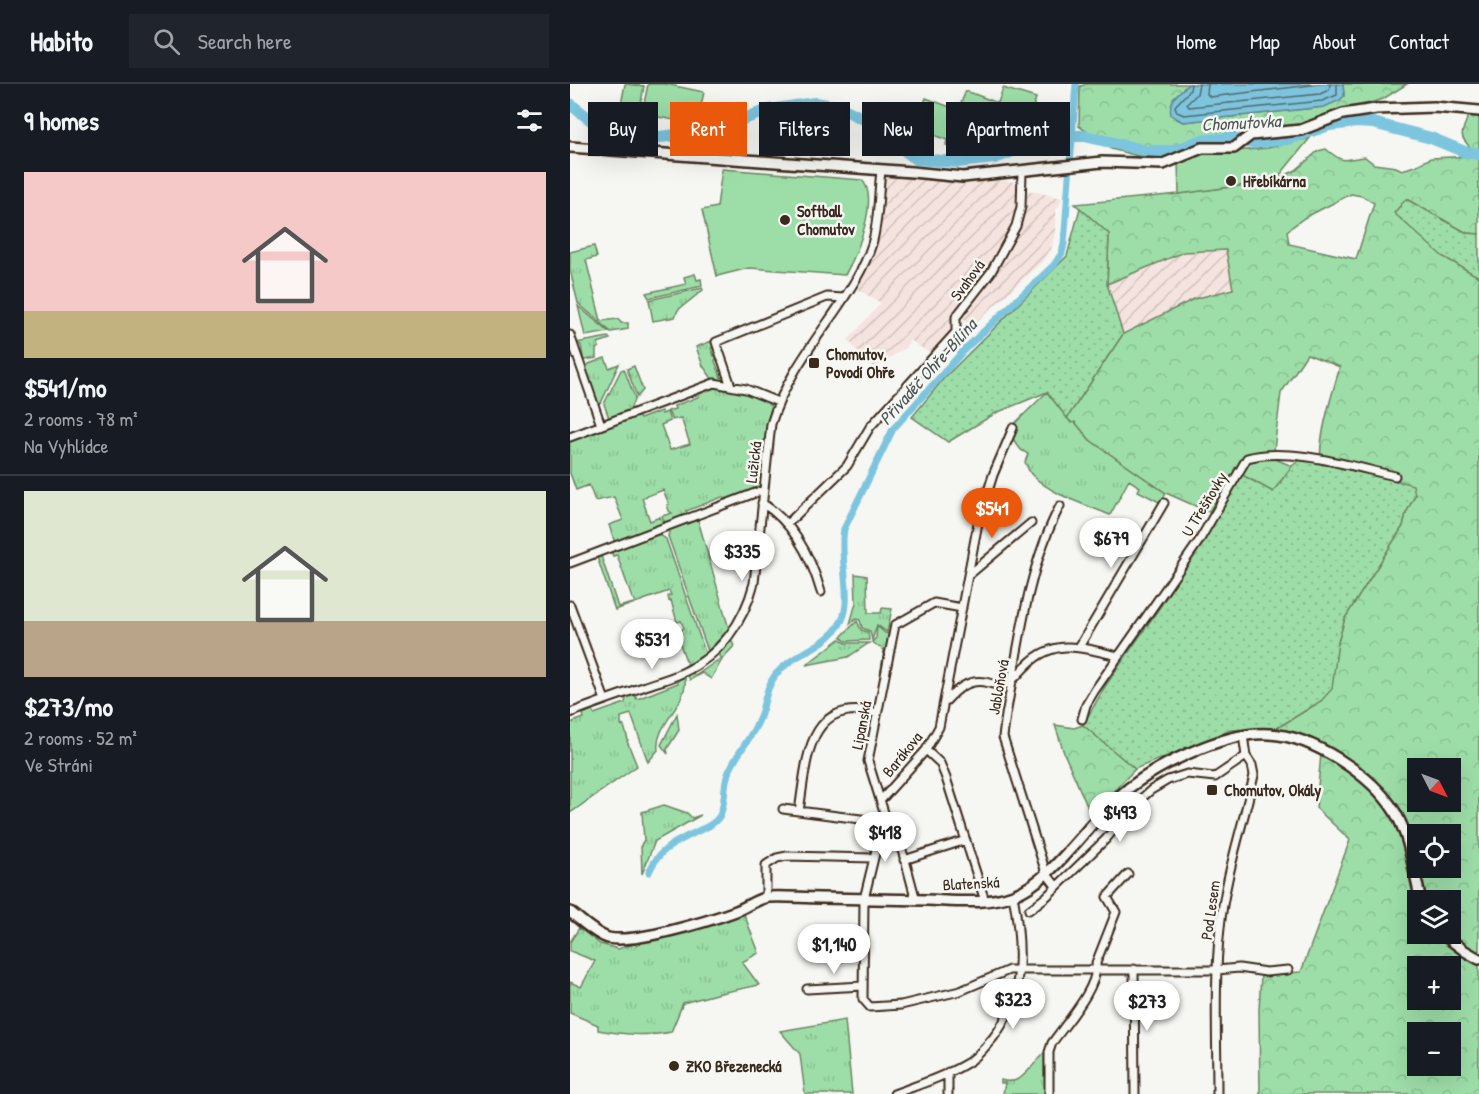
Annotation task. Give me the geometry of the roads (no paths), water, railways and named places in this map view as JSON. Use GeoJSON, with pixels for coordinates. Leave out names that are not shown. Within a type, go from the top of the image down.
{"type":"FeatureCollection","features":[{"type":"Feature","properties":{"kind":"street"},"geometry":{"type":"LineString","coordinates":[[570,147],[963,177],[1102,162],[1162,164],[1202,148],[1234,148],[1251,135],[1301,130],[1343,114],[1376,109],[1434,106],[1479,111]]}},
{"type":"Feature","properties":{"kind":"street","name":"Lužická"},"geometry":{"type":"LineString","coordinates":[[570,713],[683,673],[708,658],[737,626],[749,602],[754,583],[771,424],[778,402],[791,378],[844,298],[872,246],[878,219],[881,171]]}},
{"type":"Feature","properties":{"kind":"street","name":"Svahová"},"geometry":{"type":"LineString","coordinates":[[788,524],[847,466],[870,427],[956,332],[956,317],[991,272],[1016,226],[1021,207],[1022,172]]}},
{"type":"Feature","properties":{"kind":"street"},"geometry":{"type":"LineString","coordinates":[[731,386],[716,342],[827,297],[844,298]]}},
{"type":"Feature","properties":{"kind":"street"},"geometry":{"type":"LineString","coordinates":[[570,335],[601,425]]}},
{"type":"Feature","properties":{"kind":"street"},"geometry":{"type":"LineString","coordinates":[[570,437],[714,383],[746,389],[778,402]]}},
{"type":"Feature","properties":{"kind":"street","name":"Barákova"},"geometry":{"type":"LineString","coordinates":[[881,800],[926,750],[939,727],[978,523],[993,475],[1013,428]]}},
{"type":"Feature","properties":{"kind":"street","name":"U Třešňovky"},"geometry":{"type":"LineString","coordinates":[[1082,719],[1086,705],[1199,541],[1247,458],[1263,454],[1316,459],[1395,477]]}},
{"type":"Feature","properties":{"kind":"street"},"geometry":{"type":"LineString","coordinates":[[570,563],[763,490]]}},
{"type":"Feature","properties":{"kind":"street"},"geometry":{"type":"LineString","coordinates":[[762,503],[774,510],[788,524],[806,550],[821,592]]}},
{"type":"Feature","properties":{"kind":"street"},"geometry":{"type":"LineString","coordinates":[[1079,647],[1164,503]]}},
{"type":"Feature","properties":{"kind":"street","name":"Jabloňová"},"geometry":{"type":"LineString","coordinates":[[1046,873],[1003,737],[1035,567],[1049,527],[1060,506]]}},
{"type":"Feature","properties":{"kind":"street"},"geometry":{"type":"LineString","coordinates":[[970,574],[1031,523]]}},
{"type":"Feature","properties":{"kind":"street","name":"Lipanská"},"geometry":{"type":"LineString","coordinates":[[916,900],[904,860],[886,819],[867,761],[895,625],[934,603],[962,608]]}},
{"type":"Feature","properties":{"kind":"street"},"geometry":{"type":"LineString","coordinates":[[570,605],[605,700]]}},
{"type":"Feature","properties":{"kind":"street"},"geometry":{"type":"LineString","coordinates":[[945,701],[956,689],[967,684],[979,681],[1000,686],[1012,680],[1045,651],[1070,646],[1118,656]]}},
{"type":"Feature","properties":{"kind":"street"},"geometry":{"type":"LineString","coordinates":[[799,811],[812,741],[819,727],[843,711],[858,709],[876,713]]}},
{"type":"Feature","properties":{"kind":"street","name":"Blatenská"},"geometry":{"type":"LineString","coordinates":[[570,912],[605,937],[627,940],[738,911],[766,897],[985,901],[1013,895],[1033,885],[1117,798],[1143,779],[1217,742],[1243,735],[1269,734],[1294,738],[1332,756],[1353,769],[1375,788],[1395,813],[1408,841],[1419,890]]}},
{"type":"Feature","properties":{"kind":"street","name":"Pod Lesem"},"geometry":{"type":"LineString","coordinates":[[1217,1094],[1217,970],[1220,926],[1228,880],[1254,775],[1252,765],[1246,756],[1243,735]]}},
{"type":"Feature","properties":{"kind":"street"},"geometry":{"type":"LineString","coordinates":[[926,750],[940,764],[946,778],[985,901]]}},
{"type":"Feature","properties":{"kind":"street"},"geometry":{"type":"LineString","coordinates":[[1029,910],[1046,897],[1106,839],[1151,790],[1168,780],[1187,774],[1215,777],[1246,756]]}},
{"type":"Feature","properties":{"kind":"street"},"geometry":{"type":"LineString","coordinates":[[783,809],[876,821],[886,819]]}},
{"type":"Feature","properties":{"kind":"street"},"geometry":{"type":"LineString","coordinates":[[886,819],[873,858],[864,899],[863,999],[870,1007],[901,1005],[960,991],[1010,970],[1217,970],[1239,968],[1266,972],[1288,970]]}},
{"type":"Feature","properties":{"kind":"street"},"geometry":{"type":"LineString","coordinates":[[904,860],[966,840]]}},
{"type":"Feature","properties":{"kind":"street"},"geometry":{"type":"LineString","coordinates":[[766,897],[766,865],[777,858],[787,856],[873,858]]}},
{"type":"Feature","properties":{"kind":"street"},"geometry":{"type":"LineString","coordinates":[[1046,873],[1056,886]]}},
{"type":"Feature","properties":{"kind":"street"},"geometry":{"type":"LineString","coordinates":[[1049,1094],[1049,1052],[1052,1043],[1092,985],[1097,969],[1096,963],[1116,912],[1107,897],[1128,874]]}},
{"type":"Feature","properties":{"kind":"street"},"geometry":{"type":"LineString","coordinates":[[894,1094],[968,1063],[982,1051],[1000,1029],[1011,1006],[1020,971],[1020,944],[1013,895]]}},
{"type":"Feature","properties":{"kind":"street"},"geometry":{"type":"LineString","coordinates":[[1456,944],[1479,959]]}},
{"type":"Feature","properties":{"kind":"street"},"geometry":{"type":"LineString","coordinates":[[1134,969],[1134,1094]]}},
{"type":"Feature","properties":{"kind":"street"},"geometry":{"type":"LineString","coordinates":[[807,989],[863,986]]}},
{"type":"Feature","properties":{"kind":"street"},"geometry":{"type":"LineString","coordinates":[[948,1072],[948,1094]]}},
{"type":"Feature","properties":{"kind":"water"},"geometry":{"type":"Polygon","coordinates":[[[1189,84],[1343,84],[1344,96],[1324,107],[1183,122],[1171,115],[1170,110],[1172,101],[1189,84]]]}},
{"type":"Feature","properties":{"kind":"waterway","name":"Přivaděč Ohře-Bílina"},"geometry":{"type":"LineString","coordinates":[[649,872],[664,851],[715,822],[719,817],[723,808],[730,770],[757,725],[768,690],[776,674],[793,659],[823,641],[839,625],[846,606],[844,529],[893,429],[965,349],[1054,265],[1062,253],[1076,84]]}},
{"type":"Feature","properties":{"kind":"waterway","name":"Chomutovka"},"geometry":{"type":"LineString","coordinates":[[570,104],[609,134],[636,140],[708,131],[769,110],[815,103],[839,107],[866,120],[916,159],[958,162],[995,158],[1052,136],[1085,136],[1147,151],[1174,151],[1199,141],[1230,138],[1252,143],[1288,139],[1329,125],[1357,122],[1373,123],[1431,138],[1465,152],[1479,154]]}},
{"type":"Feature","properties":{"kind":"place","name":"Hřebíkárna"},"geometry":{"type":"Point","coordinates":[1231,181]}},
{"type":"Feature","properties":{"kind":"place","name":"Softball Chomutov"},"geometry":{"type":"Point","coordinates":[785,220]}},
{"type":"Feature","properties":{"kind":"place","name":"Chomutov, Povodí Ohře"},"geometry":{"type":"Point","coordinates":[814,363]}},
{"type":"Feature","properties":{"kind":"place","name":"Chomutov, Okály"},"geometry":{"type":"Point","coordinates":[1212,790]}},
{"type":"Feature","properties":{"kind":"place","name":"ZKO Březenecká"},"geometry":{"type":"Point","coordinates":[674,1066]}}]}
